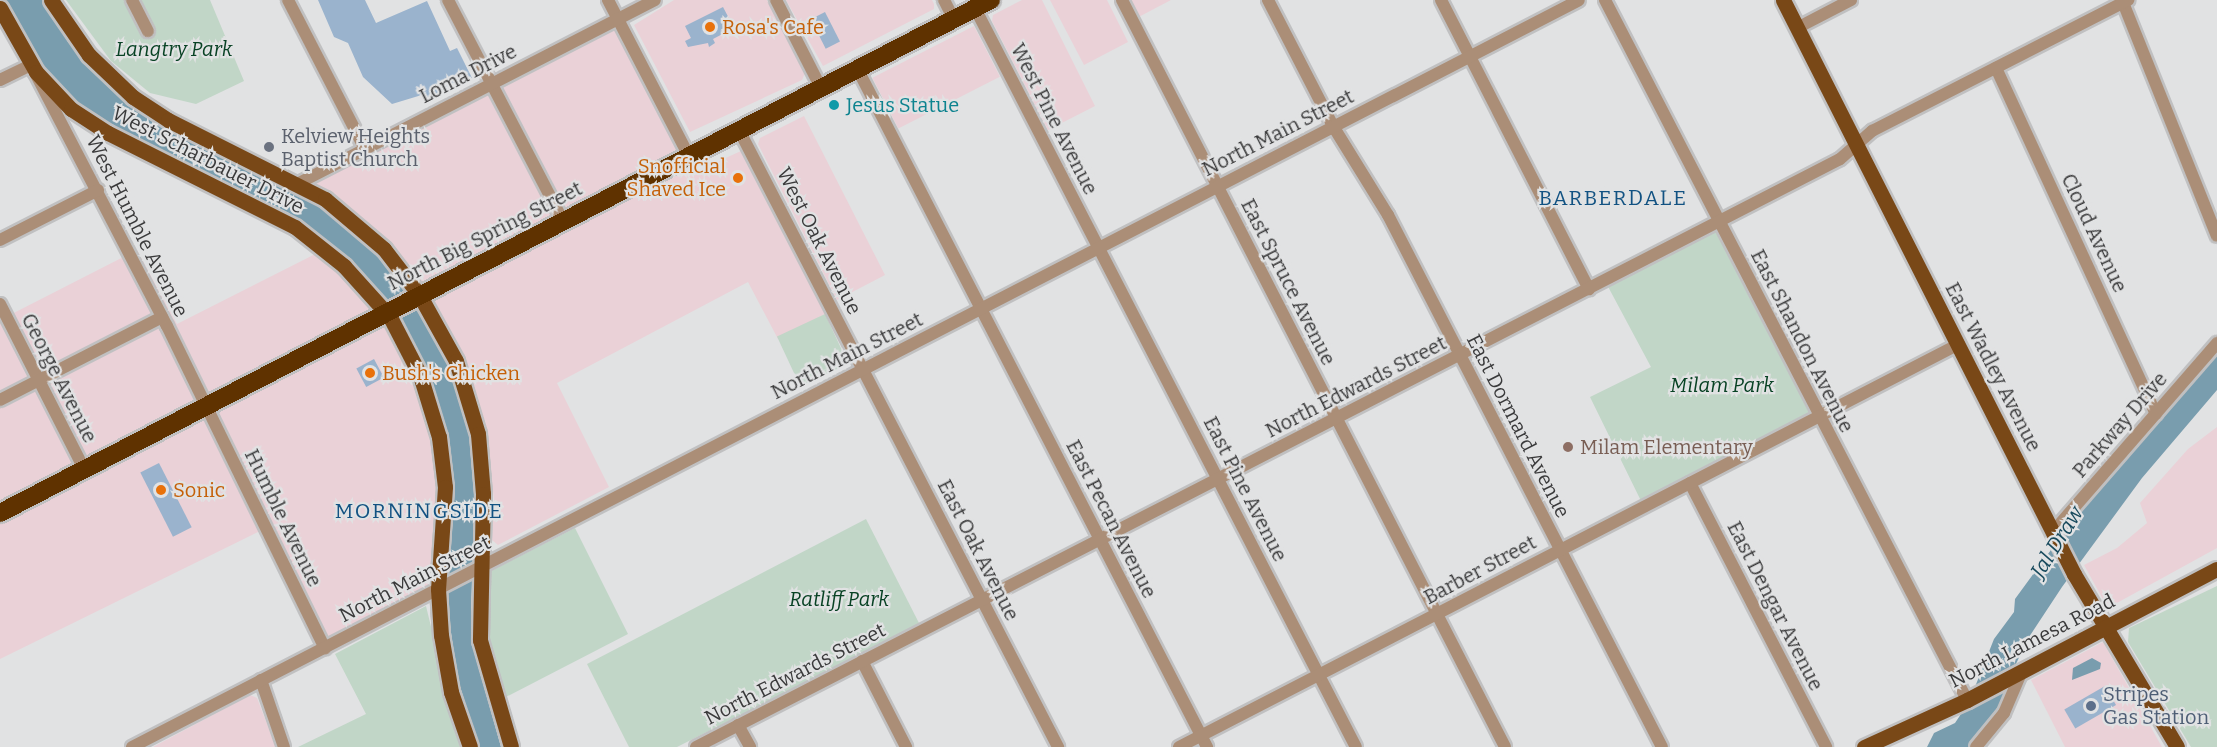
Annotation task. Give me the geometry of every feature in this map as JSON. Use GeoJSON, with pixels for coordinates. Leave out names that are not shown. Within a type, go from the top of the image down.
{"type":"FeatureCollection","features":[{"type":"Feature","properties":{"kind":"highway","name":"North Big Spring Street"},"geometry":{"type":"LineString","coordinates":[[0,513],[992,0]]}},
{"type":"Feature","properties":{"kind":"main road","name":"West Scharbauer Drive"},"geometry":{"type":"LineString","coordinates":[[51,0],[89,55],[141,103],[299,183],[371,236],[420,296],[456,361],[475,419],[483,478],[479,568],[480,640],[511,747]]}},
{"type":"Feature","properties":{"kind":"main road","name":"East Wadley Avenue"},"geometry":{"type":"LineString","coordinates":[[1783,0],[2074,574],[2177,747]]}},
{"type":"Feature","properties":{"kind":"main road","name":"West Scharbauer Drive"},"geometry":{"type":"LineString","coordinates":[[0,8],[31,65],[55,94],[98,128],[300,230],[349,270],[386,313],[420,375],[439,437],[445,488],[438,589],[446,670],[470,747]]}},
{"type":"Feature","properties":{"kind":"main road","name":"North Lamesa Road"},"geometry":{"type":"LineString","coordinates":[[1864,747],[1967,700],[2217,569]]}},
{"type":"Feature","properties":{"kind":"street"},"geometry":{"type":"LineString","coordinates":[[132,0],[148,31]]}},
{"type":"Feature","properties":{"kind":"street"},"geometry":{"type":"LineString","coordinates":[[288,0],[365,149]]}},
{"type":"Feature","properties":{"kind":"street"},"geometry":{"type":"LineString","coordinates":[[448,0],[563,221]]}},
{"type":"Feature","properties":{"kind":"street"},"geometry":{"type":"LineString","coordinates":[[608,0],[689,156]]}},
{"type":"Feature","properties":{"kind":"street","name":"Loma Drive"},"geometry":{"type":"LineString","coordinates":[[299,183],[655,0]]}},
{"type":"Feature","properties":{"kind":"street"},"geometry":{"type":"LineString","coordinates":[[776,0],[821,88]]}},
{"type":"Feature","properties":{"kind":"street"},"geometry":{"type":"LineString","coordinates":[[944,0],[954,20]]}},
{"type":"Feature","properties":{"kind":"street","name":"East Spruce Avenue"},"geometry":{"type":"LineString","coordinates":[[1122,0],[1505,747]]}},
{"type":"Feature","properties":{"kind":"street","name":"East Dormard Avenue"},"geometry":{"type":"LineString","coordinates":[[1268,0],[1334,126],[1388,215],[1662,747]]}},
{"type":"Feature","properties":{"kind":"street"},"geometry":{"type":"LineString","coordinates":[[1441,0],[1589,289]]}},
{"type":"Feature","properties":{"kind":"street","name":"North Main Street"},"geometry":{"type":"LineString","coordinates":[[135,746],[1579,0]]}},
{"type":"Feature","properties":{"kind":"street","name":"East Shandon Avenue"},"geometry":{"type":"LineString","coordinates":[[1605,0],[1967,700]]}},
{"type":"Feature","properties":{"kind":"street"},"geometry":{"type":"LineString","coordinates":[[1797,28],[1851,0]]}},
{"type":"Feature","properties":{"kind":"street"},"geometry":{"type":"LineString","coordinates":[[2124,1],[2217,236]]}},
{"type":"Feature","properties":{"kind":"street","name":"North Edwards Street"},"geometry":{"type":"LineString","coordinates":[[696,747],[1218,481],[1840,159],[1872,132],[2124,1]]}},
{"type":"Feature","properties":{"kind":"street","name":"West Pine Avenue"},"geometry":{"type":"LineString","coordinates":[[975,8],[1099,248]]}},
{"type":"Feature","properties":{"kind":"street"},"geometry":{"type":"LineString","coordinates":[[0,80],[31,65]]}},
{"type":"Feature","properties":{"kind":"street","name":"West Humble Avenue"},"geometry":{"type":"LineString","coordinates":[[31,65],[98,190],[207,406]]}},
{"type":"Feature","properties":{"kind":"street","name":"Cloud Avenue"},"geometry":{"type":"LineString","coordinates":[[1996,68],[2156,414]]}},
{"type":"Feature","properties":{"kind":"street","name":"East Pecan Avenue"},"geometry":{"type":"LineString","coordinates":[[858,70],[1204,741]]}},
{"type":"Feature","properties":{"kind":"street","name":"West Oak Avenue"},"geometry":{"type":"LineString","coordinates":[[739,130],[863,370]]}},
{"type":"Feature","properties":{"kind":"street"},"geometry":{"type":"LineString","coordinates":[[0,240],[98,190]]}},
{"type":"Feature","properties":{"kind":"street","name":"East Pine Avenue"},"geometry":{"type":"LineString","coordinates":[[1099,248],[1356,747]]}},
{"type":"Feature","properties":{"kind":"street","name":"George Avenue"},"geometry":{"type":"LineString","coordinates":[[0,304],[84,469]]}},
{"type":"Feature","properties":{"kind":"street"},"geometry":{"type":"LineString","coordinates":[[0,400],[162,317]]}},
{"type":"Feature","properties":{"kind":"street","name":"Parkway Drive"},"geometry":{"type":"LineString","coordinates":[[2052,532],[2217,343]]}},
{"type":"Feature","properties":{"kind":"street","name":"Barber Street"},"geometry":{"type":"LineString","coordinates":[[1179,747],[1204,741],[1319,674],[1959,344]]}},
{"type":"Feature","properties":{"kind":"street","name":"East Oak Avenue"},"geometry":{"type":"LineString","coordinates":[[863,370],[1058,747]]}},
{"type":"Feature","properties":{"kind":"street","name":"Humble Avenue"},"geometry":{"type":"LineString","coordinates":[[207,406],[325,648]]}},
{"type":"Feature","properties":{"kind":"street","name":"East Dengar Avenue"},"geometry":{"type":"LineString","coordinates":[[1690,483],[1826,747]]}},
{"type":"Feature","properties":{"kind":"street"},"geometry":{"type":"LineString","coordinates":[[862,661],[906,747]]}},
{"type":"Feature","properties":{"kind":"street"},"geometry":{"type":"LineString","coordinates":[[1976,747],[2004,713],[2022,671]]}},
{"type":"Feature","properties":{"kind":"street"},"geometry":{"type":"LineString","coordinates":[[261,680],[284,747]]}},
{"type":"Feature","properties":{"kind":"street"},"geometry":{"type":"LineString","coordinates":[[738,725],[750,747]]}},
{"type":"Feature","properties":{"kind":"shaded area"},"geometry":{"type":"Polygon","coordinates":[[[674,0],[767,0],[805,73],[802,80],[690,132],[634,25],[674,0]]]}},
{"type":"Feature","properties":{"kind":"shaded area"},"geometry":{"type":"Polygon","coordinates":[[[786,0],[932,0],[934,9],[823,66],[786,0]]]}},
{"type":"Feature","properties":{"kind":"shaded area"},"geometry":{"type":"Polygon","coordinates":[[[1022,0],[1042,0],[1095,106],[1048,130],[992,21],[993,15],[1022,0]]]}},
{"type":"Feature","properties":{"kind":"shaded area"},"geometry":{"type":"Polygon","coordinates":[[[1050,0],[1107,0],[1128,42],[1084,65],[1050,0]]]}},
{"type":"Feature","properties":{"kind":"shaded area"},"geometry":{"type":"Polygon","coordinates":[[[1120,0],[1171,0],[1131,21],[1120,0]]]}},
{"type":"Feature","properties":{"kind":"shaded area"},"geometry":{"type":"Polygon","coordinates":[[[618,19],[651,82],[688,175],[741,151],[825,314],[778,339],[748,282],[557,383],[609,487],[498,545],[492,540],[494,500],[485,419],[460,449],[457,578],[330,645],[268,527],[0,659],[0,320],[137,250],[177,324],[343,240],[280,194],[618,19]]]}},
{"type":"Feature","properties":{"kind":"shaded area"},"geometry":{"type":"Polygon","coordinates":[[[974,26],[1000,77],[898,129],[872,78],[974,26]]]}},
{"type":"Feature","properties":{"kind":"shaded area"},"geometry":{"type":"Polygon","coordinates":[[[804,116],[885,275],[837,300],[758,144],[760,138],[804,116]]]}},
{"type":"Feature","properties":{"kind":"shaded area"},"geometry":{"type":"Polygon","coordinates":[[[2217,427],[2217,548],[2115,604],[2105,603],[2084,565],[2117,548],[2147,523],[2140,503],[2188,449],[2217,427]]]}},
{"type":"Feature","properties":{"kind":"shaded area"},"geometry":{"type":"Polygon","coordinates":[[[2103,642],[2162,747],[2065,747],[2031,680],[2103,642]]]}},
{"type":"Feature","properties":{"kind":"shaded area"},"geometry":{"type":"Polygon","coordinates":[[[250,695],[257,698],[276,747],[153,747],[250,695]]]}},
{"type":"Feature","properties":{"kind":"green space","name":"Langtry Park"},"geometry":{"type":"Polygon","coordinates":[[[66,0],[210,0],[244,81],[196,104],[150,93],[111,61],[66,0]]]}},
{"type":"Feature","properties":{"kind":"green space","name":"Milam Park"},"geometry":{"type":"Polygon","coordinates":[[[1719,222],[1819,416],[1644,507],[1590,397],[1651,367],[1605,281],[1719,222]]]}},
{"type":"Feature","properties":{"kind":"green space"},"geometry":{"type":"Polygon","coordinates":[[[825,314],[848,364],[800,386],[777,336],[825,314]]]}},
{"type":"Feature","properties":{"kind":"green space","name":"Ratliff Park"},"geometry":{"type":"Polygon","coordinates":[[[866,519],[920,625],[677,747],[629,747],[587,664],[866,519]]]}},
{"type":"Feature","properties":{"kind":"green space"},"geometry":{"type":"Polygon","coordinates":[[[575,528],[628,634],[502,699],[489,653],[485,574],[575,528]]]}},
{"type":"Feature","properties":{"kind":"green space"},"geometry":{"type":"Polygon","coordinates":[[[2217,586],[2217,747],[2191,747],[2128,642],[2129,628],[2217,586]]]}},
{"type":"Feature","properties":{"kind":"green space"},"geometry":{"type":"Polygon","coordinates":[[[426,606],[460,747],[298,747],[366,714],[335,654],[426,606]]]}},
{"type":"Feature","properties":{"kind":"water"},"geometry":{"type":"Polygon","coordinates":[[[5,0],[43,0],[68,42],[102,77],[295,186],[342,219],[385,259],[422,309],[447,357],[470,431],[476,466],[471,608],[475,655],[501,747],[479,747],[457,677],[448,610],[449,459],[433,390],[403,322],[347,259],[289,213],[95,117],[69,98],[43,70],[5,0]]]}},
{"type":"Feature","properties":{"kind":"water","name":"Jal Draw"},"geometry":{"type":"Polygon","coordinates":[[[2217,351],[2217,390],[2142,478],[2062,587],[2027,640],[2005,688],[2002,704],[1970,747],[1927,747],[1934,733],[1955,723],[1969,702],[1994,639],[2014,612],[2015,599],[2070,524],[2217,351]]]}},
{"type":"Feature","properties":{"kind":"water"},"geometry":{"type":"Polygon","coordinates":[[[2092,658],[2101,663],[2100,669],[2072,680],[2073,668],[2092,658]]]}},
{"type":"Feature","properties":{"kind":"building","name":"Kelview Heights Baptist Church"},"geometry":{"type":"Polygon","coordinates":[[[318,0],[365,0],[376,23],[427,1],[450,51],[457,48],[472,78],[427,98],[425,94],[392,104],[363,77],[348,43],[334,37],[318,0]]]}},
{"type":"Feature","properties":{"kind":"building","name":"Rosa's Cafe"},"geometry":{"type":"Polygon","coordinates":[[[723,7],[734,28],[713,39],[715,43],[709,47],[708,43],[688,47],[685,41],[691,38],[685,26],[723,7]]]}},
{"type":"Feature","properties":{"kind":"building"},"geometry":{"type":"Polygon","coordinates":[[[825,12],[840,41],[826,49],[811,19],[825,12]]]}},
{"type":"Feature","properties":{"kind":"building","name":"Bush's Chicken"},"geometry":{"type":"Polygon","coordinates":[[[374,359],[384,378],[366,387],[356,368],[374,359]]]}},
{"type":"Feature","properties":{"kind":"building","name":"Sonic"},"geometry":{"type":"Polygon","coordinates":[[[159,463],[192,527],[173,537],[140,473],[159,463]]]}},
{"type":"Feature","properties":{"kind":"building","name":"Stripes Gas Station"},"geometry":{"type":"Polygon","coordinates":[[[2105,686],[2116,705],[2075,729],[2064,710],[2105,686]]]}},
{"type":"Feature","properties":{"kind":"place","name":"Rosa's Cafe"},"geometry":{"type":"Point","coordinates":[710,27]}},
{"type":"Feature","properties":{"kind":"place","name":"Jesus Statue"},"geometry":{"type":"Point","coordinates":[834,105]}},
{"type":"Feature","properties":{"kind":"place","name":"Kelview Heights Baptist Church"},"geometry":{"type":"Point","coordinates":[269,147]}},
{"type":"Feature","properties":{"kind":"place","name":"Snofficial Shaved Ice"},"geometry":{"type":"Point","coordinates":[738,178]}},
{"type":"Feature","properties":{"kind":"place","name":"Bush's Chicken"},"geometry":{"type":"Point","coordinates":[370,373]}},
{"type":"Feature","properties":{"kind":"place","name":"Milam Elementary"},"geometry":{"type":"Point","coordinates":[1568,447]}},
{"type":"Feature","properties":{"kind":"place","name":"Sonic"},"geometry":{"type":"Point","coordinates":[161,490]}},
{"type":"Feature","properties":{"kind":"place","name":"Stripes Gas Station"},"geometry":{"type":"Point","coordinates":[2091,706]}},
{"type":"Feature","properties":{"kind":"district","name":"BARBERDALE"},"geometry":{"type":"Point","coordinates":[1613,198]}},
{"type":"Feature","properties":{"kind":"district","name":"MORNINGSIDE"},"geometry":{"type":"Point","coordinates":[419,511]}}]}
